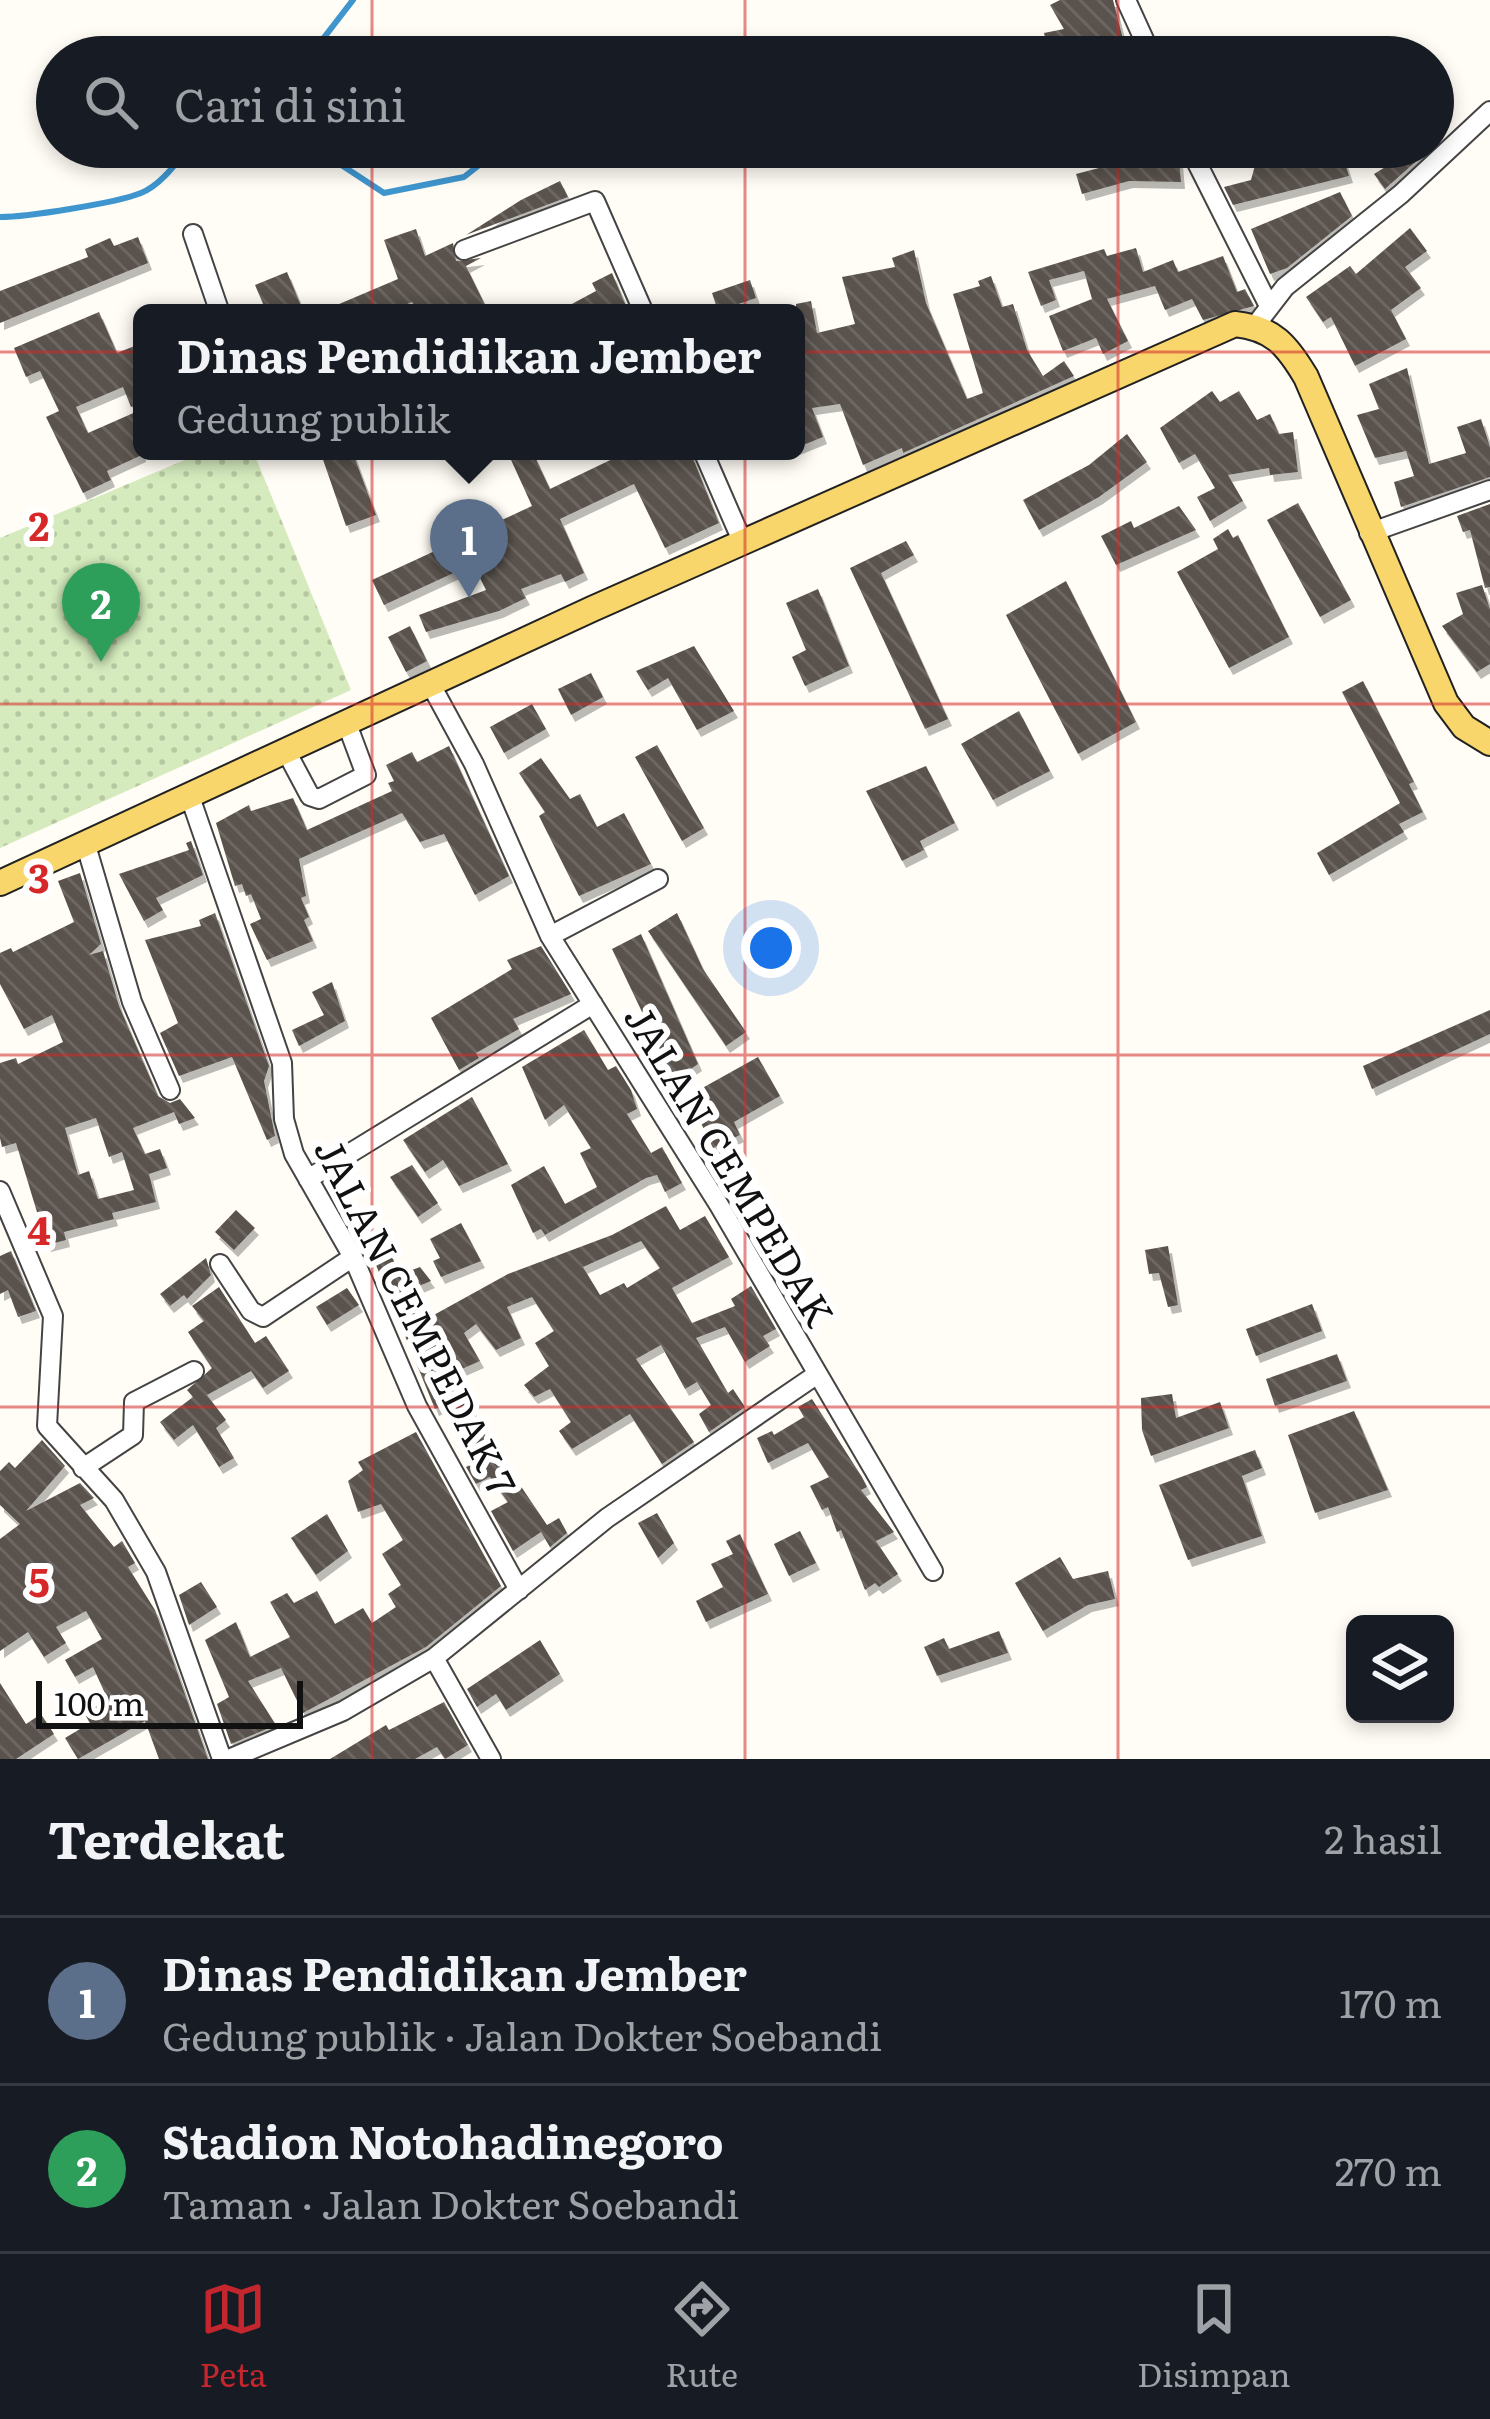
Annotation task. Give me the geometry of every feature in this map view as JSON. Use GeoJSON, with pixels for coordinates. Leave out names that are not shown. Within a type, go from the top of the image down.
{"type":"FeatureCollection","features":[{"type":"Feature","properties":{"kind":"main road"},"geometry":{"type":"LineString","coordinates":[[0,883],[1213,329],[1262,315],[1306,377],[1369,533],[1446,703],[1464,727],[1490,743]]}},
{"type":"Feature","properties":{"kind":"street"},"geometry":{"type":"LineString","coordinates":[[1126,0],[1142,36]]}},
{"type":"Feature","properties":{"kind":"street"},"geometry":{"type":"LineString","coordinates":[[1454,146],[1487,117]]}},
{"type":"Feature","properties":{"kind":"street"},"geometry":{"type":"LineString","coordinates":[[1198,168],[1262,315],[1429,168]]}},
{"type":"Feature","properties":{"kind":"street"},"geometry":{"type":"LineString","coordinates":[[464,250],[596,201],[640,304]]}},
{"type":"Feature","properties":{"kind":"street"},"geometry":{"type":"LineString","coordinates":[[193,234],[217,304]]}},
{"type":"Feature","properties":{"kind":"street"},"geometry":{"type":"LineString","coordinates":[[707,460],[743,542]]}},
{"type":"Feature","properties":{"kind":"street"},"geometry":{"type":"LineString","coordinates":[[1369,533],[1490,490]]}},
{"type":"Feature","properties":{"kind":"street","name":"JALAN CEMPEDAK"},"geometry":{"type":"LineString","coordinates":[[226,1759],[343,1711],[434,1658],[607,1519],[816,1375],[719,1205],[550,935],[474,764],[431,685]]}},
{"type":"Feature","properties":{"kind":"street"},"geometry":{"type":"LineString","coordinates":[[286,751],[310,796],[319,799],[366,775],[347,724]]}},
{"type":"Feature","properties":{"kind":"street","name":"JALAN CEMPEDAK 7"},"geometry":{"type":"LineString","coordinates":[[188,794],[282,1063],[284,1119],[308,1180],[353,1257],[409,1390],[519,1590]]}},
{"type":"Feature","properties":{"kind":"street"},"geometry":{"type":"LineString","coordinates":[[85,842],[132,1002],[170,1090]]}},
{"type":"Feature","properties":{"kind":"street"},"geometry":{"type":"LineString","coordinates":[[550,935],[658,879]]}},
{"type":"Feature","properties":{"kind":"street"},"geometry":{"type":"LineString","coordinates":[[308,1180],[593,1004]]}},
{"type":"Feature","properties":{"kind":"street"},"geometry":{"type":"LineString","coordinates":[[0,1191],[53,1316],[47,1426],[114,1500],[156,1572],[226,1759]]}},
{"type":"Feature","properties":{"kind":"street"},"geometry":{"type":"LineString","coordinates":[[220,1264],[251,1311],[263,1317],[353,1257]]}},
{"type":"Feature","properties":{"kind":"street"},"geometry":{"type":"LineString","coordinates":[[83,1468],[133,1435],[134,1402],[194,1371]]}},
{"type":"Feature","properties":{"kind":"street"},"geometry":{"type":"LineString","coordinates":[[816,1375],[933,1571]]}},
{"type":"Feature","properties":{"kind":"street"},"geometry":{"type":"LineString","coordinates":[[434,1658],[491,1759]]}},
{"type":"Feature","properties":{"kind":"green space"},"geometry":{"type":"Polygon","coordinates":[[[185,460],[257,460],[351,690],[0,848],[0,538],[185,460]]]}},
{"type":"Feature","properties":{"kind":"building"},"geometry":{"type":"Polygon","coordinates":[[[1060,0],[1113,0],[1122,36],[1045,36],[1064,29],[1050,5],[1060,0]]]}},
{"type":"Feature","properties":{"kind":"building"},"geometry":{"type":"Polygon","coordinates":[[[1099,168],[1180,168],[1181,182],[1129,181],[1082,194],[1076,174],[1099,168]]]}},
{"type":"Feature","properties":{"kind":"building"},"geometry":{"type":"Polygon","coordinates":[[[1254,168],[1347,168],[1349,176],[1233,205],[1224,187],[1251,180],[1254,168]]]}},
{"type":"Feature","properties":{"kind":"building"},"geometry":{"type":"Polygon","coordinates":[[[1384,168],[1408,168],[1385,189],[1374,174],[1384,168]]]}},
{"type":"Feature","properties":{"kind":"building"},"geometry":{"type":"Polygon","coordinates":[[[560,181],[568,197],[466,235],[521,200],[560,181]]]}},
{"type":"Feature","properties":{"kind":"building"},"geometry":{"type":"Polygon","coordinates":[[[1340,192],[1352,216],[1287,268],[1270,274],[1251,229],[1340,192]]]}},
{"type":"Feature","properties":{"kind":"building"},"geometry":{"type":"Polygon","coordinates":[[[1410,228],[1427,251],[1405,267],[1421,288],[1391,310],[1406,339],[1355,366],[1331,317],[1323,322],[1306,297],[1350,266],[1356,274],[1410,228]]]}},
{"type":"Feature","properties":{"kind":"building"},"geometry":{"type":"Polygon","coordinates":[[[416,229],[425,256],[453,243],[456,261],[481,258],[466,266],[485,304],[339,304],[398,279],[384,240],[416,229]]]}},
{"type":"Feature","properties":{"kind":"building"},"geometry":{"type":"Polygon","coordinates":[[[138,237],[148,263],[0,323],[0,291],[88,257],[85,249],[110,238],[114,246],[138,237]]]}},
{"type":"Feature","properties":{"kind":"building"},"geometry":{"type":"Polygon","coordinates":[[[1136,248],[1143,272],[1173,260],[1178,272],[1223,256],[1237,292],[1245,289],[1254,306],[1203,320],[1192,299],[1165,310],[1155,286],[1107,299],[1128,341],[1103,354],[1096,338],[1063,351],[1049,316],[1092,299],[1084,271],[1049,280],[1056,300],[1041,306],[1028,272],[1104,249],[1107,256],[1136,248]]]}},
{"type":"Feature","properties":{"kind":"building"},"geometry":{"type":"Polygon","coordinates":[[[914,250],[926,303],[967,399],[983,393],[953,294],[980,286],[978,281],[991,276],[1002,307],[1013,304],[1027,350],[1043,376],[1064,361],[1074,376],[903,453],[902,448],[863,465],[840,404],[812,408],[823,437],[805,444],[805,304],[796,304],[811,301],[817,333],[855,324],[842,277],[895,267],[892,258],[914,250]]]}},
{"type":"Feature","properties":{"kind":"building"},"geometry":{"type":"Polygon","coordinates":[[[287,272],[300,304],[263,304],[255,285],[287,272]]]}},
{"type":"Feature","properties":{"kind":"building"},"geometry":{"type":"Polygon","coordinates":[[[612,273],[625,304],[572,304],[596,291],[592,283],[612,273]]]}},
{"type":"Feature","properties":{"kind":"building"},"geometry":{"type":"Polygon","coordinates":[[[750,280],[756,298],[716,304],[712,293],[750,280]]]}},
{"type":"Feature","properties":{"kind":"building"},"geometry":{"type":"Polygon","coordinates":[[[99,312],[117,353],[133,347],[133,406],[123,387],[76,407],[88,433],[133,413],[133,459],[107,471],[111,480],[83,493],[46,417],[59,411],[40,371],[26,377],[14,348],[99,312]]]}},
{"type":"Feature","properties":{"kind":"building"},"geometry":{"type":"Polygon","coordinates":[[[1407,368],[1429,464],[1466,453],[1457,427],[1481,419],[1490,447],[1490,477],[1401,507],[1394,482],[1414,476],[1406,451],[1375,458],[1357,415],[1379,409],[1369,384],[1407,368]]]}},
{"type":"Feature","properties":{"kind":"building"},"geometry":{"type":"Polygon","coordinates":[[[1212,391],[1220,402],[1239,391],[1257,420],[1270,414],[1279,434],[1293,432],[1298,472],[1270,475],[1269,468],[1228,475],[1243,501],[1210,521],[1197,497],[1215,488],[1195,454],[1179,463],[1160,428],[1212,391]]]}},
{"type":"Feature","properties":{"kind":"building"},"geometry":{"type":"Polygon","coordinates":[[[1127,434],[1147,462],[1099,497],[1039,530],[1023,500],[1089,465],[1127,434]]]}},
{"type":"Feature","properties":{"kind":"building"},"geometry":{"type":"Polygon","coordinates":[[[323,460],[355,460],[376,515],[346,526],[323,460]]]}},
{"type":"Feature","properties":{"kind":"building"},"geometry":{"type":"Polygon","coordinates":[[[511,460],[536,460],[550,489],[610,460],[694,460],[719,523],[665,548],[634,484],[560,519],[584,573],[565,582],[561,574],[521,589],[526,598],[499,611],[426,632],[419,615],[486,590],[473,564],[384,605],[372,580],[532,506],[511,460]]]}},
{"type":"Feature","properties":{"kind":"building"},"geometry":{"type":"Polygon","coordinates":[[[1298,503],[1351,600],[1320,617],[1267,520],[1298,503]]]}},
{"type":"Feature","properties":{"kind":"building"},"geometry":{"type":"Polygon","coordinates":[[[1490,504],[1490,587],[1485,588],[1470,530],[1463,532],[1457,516],[1490,504]]]}},
{"type":"Feature","properties":{"kind":"building"},"geometry":{"type":"Polygon","coordinates":[[[1179,506],[1196,530],[1116,565],[1101,536],[1131,521],[1134,528],[1179,506]]]}},
{"type":"Feature","properties":{"kind":"building"},"geometry":{"type":"Polygon","coordinates":[[[1228,529],[1233,538],[1238,535],[1289,637],[1229,668],[1177,572],[1218,549],[1213,539],[1228,529]]]}},
{"type":"Feature","properties":{"kind":"building"},"geometry":{"type":"Polygon","coordinates":[[[906,541],[914,555],[881,573],[948,719],[925,729],[850,568],[906,541]]]}},
{"type":"Feature","properties":{"kind":"building"},"geometry":{"type":"Polygon","coordinates":[[[1066,581],[1136,722],[1078,754],[1006,615],[1066,581]]]}},
{"type":"Feature","properties":{"kind":"building"},"geometry":{"type":"Polygon","coordinates":[[[1482,585],[1490,609],[1490,664],[1477,672],[1442,626],[1463,614],[1456,593],[1482,585]]]}},
{"type":"Feature","properties":{"kind":"building"},"geometry":{"type":"Polygon","coordinates":[[[818,589],[849,666],[805,686],[792,657],[806,650],[786,603],[818,589]]]}},
{"type":"Feature","properties":{"kind":"building"},"geometry":{"type":"Polygon","coordinates":[[[410,626],[427,661],[406,672],[388,637],[410,626]]]}},
{"type":"Feature","properties":{"kind":"building"},"geometry":{"type":"Polygon","coordinates":[[[694,646],[734,711],[697,730],[668,678],[648,690],[636,671],[694,646]]]}},
{"type":"Feature","properties":{"kind":"building"},"geometry":{"type":"Polygon","coordinates":[[[591,673],[603,697],[571,715],[558,689],[591,673]]]}},
{"type":"Feature","properties":{"kind":"building"},"geometry":{"type":"Polygon","coordinates":[[[1363,681],[1414,782],[1409,784],[1423,812],[1399,824],[1404,832],[1329,875],[1317,853],[1400,803],[1342,692],[1363,681]]]}},
{"type":"Feature","properties":{"kind":"building"},"geometry":{"type":"Polygon","coordinates":[[[532,704],[546,729],[504,753],[490,727],[532,704]]]}},
{"type":"Feature","properties":{"kind":"building"},"geometry":{"type":"Polygon","coordinates":[[[1019,711],[1050,771],[993,800],[961,744],[1019,711]]]}},
{"type":"Feature","properties":{"kind":"building"},"geometry":{"type":"Polygon","coordinates":[[[657,745],[704,828],[682,841],[635,757],[657,745]]]}},
{"type":"Feature","properties":{"kind":"building"},"geometry":{"type":"Polygon","coordinates":[[[449,746],[509,876],[475,895],[444,834],[420,842],[402,813],[299,859],[306,896],[301,898],[309,917],[304,920],[313,941],[267,960],[250,924],[261,919],[251,894],[246,896],[242,884],[235,886],[216,823],[249,805],[251,811],[293,798],[307,830],[392,791],[388,783],[394,781],[386,765],[412,752],[417,762],[449,746]]]}},
{"type":"Feature","properties":{"kind":"building"},"geometry":{"type":"Polygon","coordinates":[[[541,758],[570,799],[580,794],[597,827],[624,813],[651,864],[579,896],[539,816],[545,812],[519,773],[541,758]]]}},
{"type":"Feature","properties":{"kind":"building"},"geometry":{"type":"Polygon","coordinates":[[[926,766],[955,823],[920,841],[924,850],[902,861],[866,791],[926,766]]]}},
{"type":"Feature","properties":{"kind":"building"},"geometry":{"type":"Polygon","coordinates":[[[191,841],[203,875],[156,898],[163,910],[144,921],[119,874],[189,850],[186,843],[191,841]]]}},
{"type":"Feature","properties":{"kind":"building"},"geometry":{"type":"Polygon","coordinates":[[[80,873],[101,944],[89,955],[103,951],[119,1006],[158,1096],[170,1103],[180,1099],[195,1118],[179,1124],[174,1112],[133,1128],[145,1154],[160,1149],[167,1168],[149,1174],[156,1202],[112,1213],[114,1219],[64,1232],[66,1240],[47,1245],[16,1143],[2,1147],[0,1063],[16,1058],[18,1064],[63,1042],[52,1015],[24,1029],[0,984],[0,953],[11,948],[13,952],[74,922],[58,881],[80,873]],[[96,1118],[65,1128],[78,1175],[89,1171],[98,1199],[134,1190],[122,1152],[109,1157],[96,1118]]]}},
{"type":"Feature","properties":{"kind":"building"},"geometry":{"type":"Polygon","coordinates":[[[215,913],[269,1066],[264,1081],[275,1136],[267,1140],[232,1057],[179,1076],[160,1033],[178,1023],[145,940],[201,926],[199,920],[215,913]]]}},
{"type":"Feature","properties":{"kind":"building"},"geometry":{"type":"Polygon","coordinates":[[[677,913],[703,969],[746,1032],[726,1046],[648,931],[677,913]]]}},
{"type":"Feature","properties":{"kind":"building"},"geometry":{"type":"Polygon","coordinates":[[[641,934],[698,1064],[679,1077],[673,1077],[612,949],[641,934]]]}},
{"type":"Feature","properties":{"kind":"building"},"geometry":{"type":"Polygon","coordinates":[[[541,946],[571,994],[513,1019],[519,1029],[476,1053],[479,1058],[459,1070],[431,1018],[512,969],[507,960],[541,946]]]}},
{"type":"Feature","properties":{"kind":"building"},"geometry":{"type":"Polygon","coordinates":[[[332,982],[345,1021],[299,1046],[292,1030],[324,1015],[312,992],[332,982]]]}},
{"type":"Feature","properties":{"kind":"building"},"geometry":{"type":"Polygon","coordinates":[[[1490,1010],[1490,1034],[1372,1089],[1363,1066],[1490,1010]]]}},
{"type":"Feature","properties":{"kind":"building"},"geometry":{"type":"Polygon","coordinates":[[[584,1030],[608,1070],[616,1066],[631,1090],[637,1109],[627,1114],[651,1153],[662,1147],[682,1183],[665,1192],[657,1175],[646,1178],[545,1235],[541,1229],[533,1233],[511,1185],[544,1166],[565,1204],[597,1187],[580,1153],[591,1148],[564,1105],[545,1120],[522,1067],[584,1030]]]}},
{"type":"Feature","properties":{"kind":"building"},"geometry":{"type":"Polygon","coordinates":[[[758,1057],[780,1096],[734,1122],[740,1135],[713,1148],[688,1096],[758,1057]]]}},
{"type":"Feature","properties":{"kind":"building"},"geometry":{"type":"Polygon","coordinates":[[[472,1097],[508,1164],[459,1186],[443,1160],[425,1172],[403,1140],[472,1097]]]}},
{"type":"Feature","properties":{"kind":"building"},"geometry":{"type":"Polygon","coordinates":[[[412,1165],[438,1203],[418,1217],[390,1177],[412,1165]]]}},
{"type":"Feature","properties":{"kind":"building"},"geometry":{"type":"Polygon","coordinates":[[[666,1206],[680,1230],[705,1216],[729,1257],[672,1288],[692,1323],[735,1306],[731,1299],[751,1286],[776,1329],[763,1336],[770,1346],[745,1362],[725,1327],[696,1338],[728,1393],[733,1389],[745,1407],[709,1432],[699,1414],[711,1405],[697,1382],[685,1389],[661,1345],[636,1359],[694,1442],[662,1464],[630,1414],[572,1449],[559,1431],[571,1422],[550,1389],[534,1397],[524,1385],[549,1366],[535,1343],[554,1331],[532,1297],[507,1307],[521,1338],[496,1350],[476,1324],[464,1333],[480,1361],[455,1372],[508,1483],[516,1479],[547,1525],[559,1518],[567,1533],[550,1547],[541,1532],[513,1551],[491,1511],[508,1502],[490,1477],[476,1484],[466,1467],[478,1461],[448,1403],[435,1409],[376,1265],[392,1256],[399,1275],[420,1267],[431,1281],[419,1286],[432,1316],[508,1274],[612,1235],[666,1206]],[[641,1241],[583,1267],[600,1295],[624,1283],[627,1288],[660,1268],[641,1241]]]}},
{"type":"Feature","properties":{"kind":"building"},"geometry":{"type":"Polygon","coordinates":[[[236,1210],[255,1228],[234,1250],[215,1232],[236,1210]]]}},
{"type":"Feature","properties":{"kind":"building"},"geometry":{"type":"Polygon","coordinates":[[[461,1223],[481,1261],[441,1277],[433,1261],[440,1258],[430,1239],[461,1223]]]}},
{"type":"Feature","properties":{"kind":"building"},"geometry":{"type":"Polygon","coordinates":[[[1168,1246],[1178,1305],[1168,1307],[1159,1273],[1149,1274],[1145,1250],[1168,1246]]]}},
{"type":"Feature","properties":{"kind":"building"},"geometry":{"type":"Polygon","coordinates":[[[11,1251],[36,1311],[18,1317],[8,1290],[0,1294],[0,1256],[11,1251]]]}},
{"type":"Feature","properties":{"kind":"building"},"geometry":{"type":"Polygon","coordinates":[[[206,1258],[211,1275],[187,1299],[184,1295],[170,1306],[160,1294],[206,1258]]]}},
{"type":"Feature","properties":{"kind":"building"},"geometry":{"type":"Polygon","coordinates":[[[219,1287],[255,1343],[266,1336],[289,1371],[263,1388],[251,1371],[207,1395],[226,1420],[216,1428],[234,1458],[219,1467],[193,1425],[174,1440],[160,1422],[193,1397],[187,1390],[212,1368],[188,1332],[204,1321],[192,1306],[219,1287]]]}},
{"type":"Feature","properties":{"kind":"building"},"geometry":{"type":"Polygon","coordinates":[[[347,1288],[359,1305],[327,1325],[316,1307],[347,1288]]]}},
{"type":"Feature","properties":{"kind":"building"},"geometry":{"type":"Polygon","coordinates":[[[1312,1304],[1322,1331],[1256,1356],[1246,1329],[1312,1304]]]}},
{"type":"Feature","properties":{"kind":"building"},"geometry":{"type":"Polygon","coordinates":[[[1337,1354],[1347,1381],[1275,1406],[1266,1379],[1337,1354]]]}},
{"type":"Feature","properties":{"kind":"building"},"geometry":{"type":"Polygon","coordinates":[[[1172,1394],[1176,1418],[1220,1402],[1229,1428],[1151,1456],[1142,1430],[1141,1398],[1172,1394]]]}},
{"type":"Feature","properties":{"kind":"building"},"geometry":{"type":"Polygon","coordinates":[[[812,1399],[862,1477],[867,1487],[861,1490],[894,1532],[876,1541],[898,1574],[879,1587],[875,1583],[865,1590],[841,1530],[837,1532],[828,1507],[822,1510],[810,1486],[829,1477],[808,1443],[768,1463],[757,1438],[772,1431],[774,1435],[804,1417],[798,1407],[812,1399]]]}},
{"type":"Feature","properties":{"kind":"building"},"geometry":{"type":"Polygon","coordinates":[[[1354,1411],[1388,1490],[1315,1513],[1288,1435],[1354,1411]]]}},
{"type":"Feature","properties":{"kind":"building"},"geometry":{"type":"Polygon","coordinates":[[[416,1432],[501,1586],[426,1647],[303,1713],[281,1668],[248,1681],[276,1725],[231,1744],[217,1704],[229,1697],[205,1640],[236,1622],[250,1657],[290,1637],[270,1602],[287,1593],[294,1603],[317,1591],[335,1624],[363,1608],[372,1623],[396,1607],[388,1594],[401,1585],[382,1554],[403,1540],[381,1504],[358,1512],[348,1481],[363,1470],[358,1462],[416,1432]]]}},
{"type":"Feature","properties":{"kind":"building"},"geometry":{"type":"Polygon","coordinates":[[[42,1440],[65,1466],[26,1511],[80,1483],[94,1498],[80,1505],[114,1547],[122,1541],[135,1563],[128,1567],[155,1610],[208,1759],[159,1759],[145,1721],[78,1759],[65,1738],[90,1723],[84,1713],[108,1700],[93,1667],[75,1677],[65,1660],[102,1639],[86,1611],[56,1627],[66,1643],[44,1657],[28,1632],[0,1651],[0,1539],[20,1524],[0,1505],[0,1471],[9,1462],[15,1468],[42,1440]]]}},
{"type":"Feature","properties":{"kind":"building"},"geometry":{"type":"Polygon","coordinates":[[[1255,1450],[1262,1468],[1242,1476],[1262,1536],[1188,1560],[1159,1485],[1255,1450]]]}},
{"type":"Feature","properties":{"kind":"building"},"geometry":{"type":"Polygon","coordinates":[[[657,1513],[674,1543],[658,1558],[638,1523],[657,1513]]]}},
{"type":"Feature","properties":{"kind":"building"},"geometry":{"type":"Polygon","coordinates":[[[327,1514],[348,1551],[316,1575],[291,1538],[327,1514]]]}},
{"type":"Feature","properties":{"kind":"building"},"geometry":{"type":"Polygon","coordinates":[[[800,1531],[816,1563],[789,1576],[774,1544],[800,1531]]]}},
{"type":"Feature","properties":{"kind":"building"},"geometry":{"type":"Polygon","coordinates":[[[740,1534],[768,1594],[706,1622],[696,1601],[723,1587],[711,1564],[733,1554],[726,1541],[740,1534]]]}},
{"type":"Feature","properties":{"kind":"building"},"geometry":{"type":"Polygon","coordinates":[[[1060,1557],[1073,1579],[1108,1571],[1115,1599],[1088,1605],[1043,1631],[1015,1583],[1060,1557]]]}},
{"type":"Feature","properties":{"kind":"building"},"geometry":{"type":"Polygon","coordinates":[[[201,1582],[217,1607],[189,1625],[179,1595],[201,1582]]]}},
{"type":"Feature","properties":{"kind":"building"},"geometry":{"type":"Polygon","coordinates":[[[999,1631],[1008,1653],[937,1676],[924,1647],[944,1638],[949,1649],[999,1631]]]}},
{"type":"Feature","properties":{"kind":"building"},"geometry":{"type":"Polygon","coordinates":[[[540,1640],[560,1674],[506,1710],[496,1694],[477,1707],[467,1689],[540,1640]]]}},
{"type":"Feature","properties":{"kind":"building"},"geometry":{"type":"Polygon","coordinates":[[[0,1683],[26,1724],[41,1714],[54,1734],[16,1759],[0,1759],[0,1683]]]}},
{"type":"Feature","properties":{"kind":"building"},"geometry":{"type":"Polygon","coordinates":[[[444,1702],[468,1745],[445,1759],[437,1747],[415,1759],[330,1759],[386,1725],[389,1730],[444,1702]]]}},
{"type":"Feature","properties":{"kind":"waterway"},"geometry":{"type":"LineString","coordinates":[[325,36],[353,0]]}},
{"type":"Feature","properties":{"kind":"waterway"},"geometry":{"type":"LineString","coordinates":[[0,217],[71,209],[141,193],[171,168]]}},
{"type":"Feature","properties":{"kind":"waterway"},"geometry":{"type":"LineString","coordinates":[[346,168],[384,193],[464,177],[475,168]]}},
{"type":"Feature","properties":{"kind":"place","name":"Dinas Pendidikan Jember"},"geometry":{"type":"Point","coordinates":[469,598]}},
{"type":"Feature","properties":{"kind":"place","name":"Stadion Notohadinegoro"},"geometry":{"type":"Point","coordinates":[101,662]}}]}
